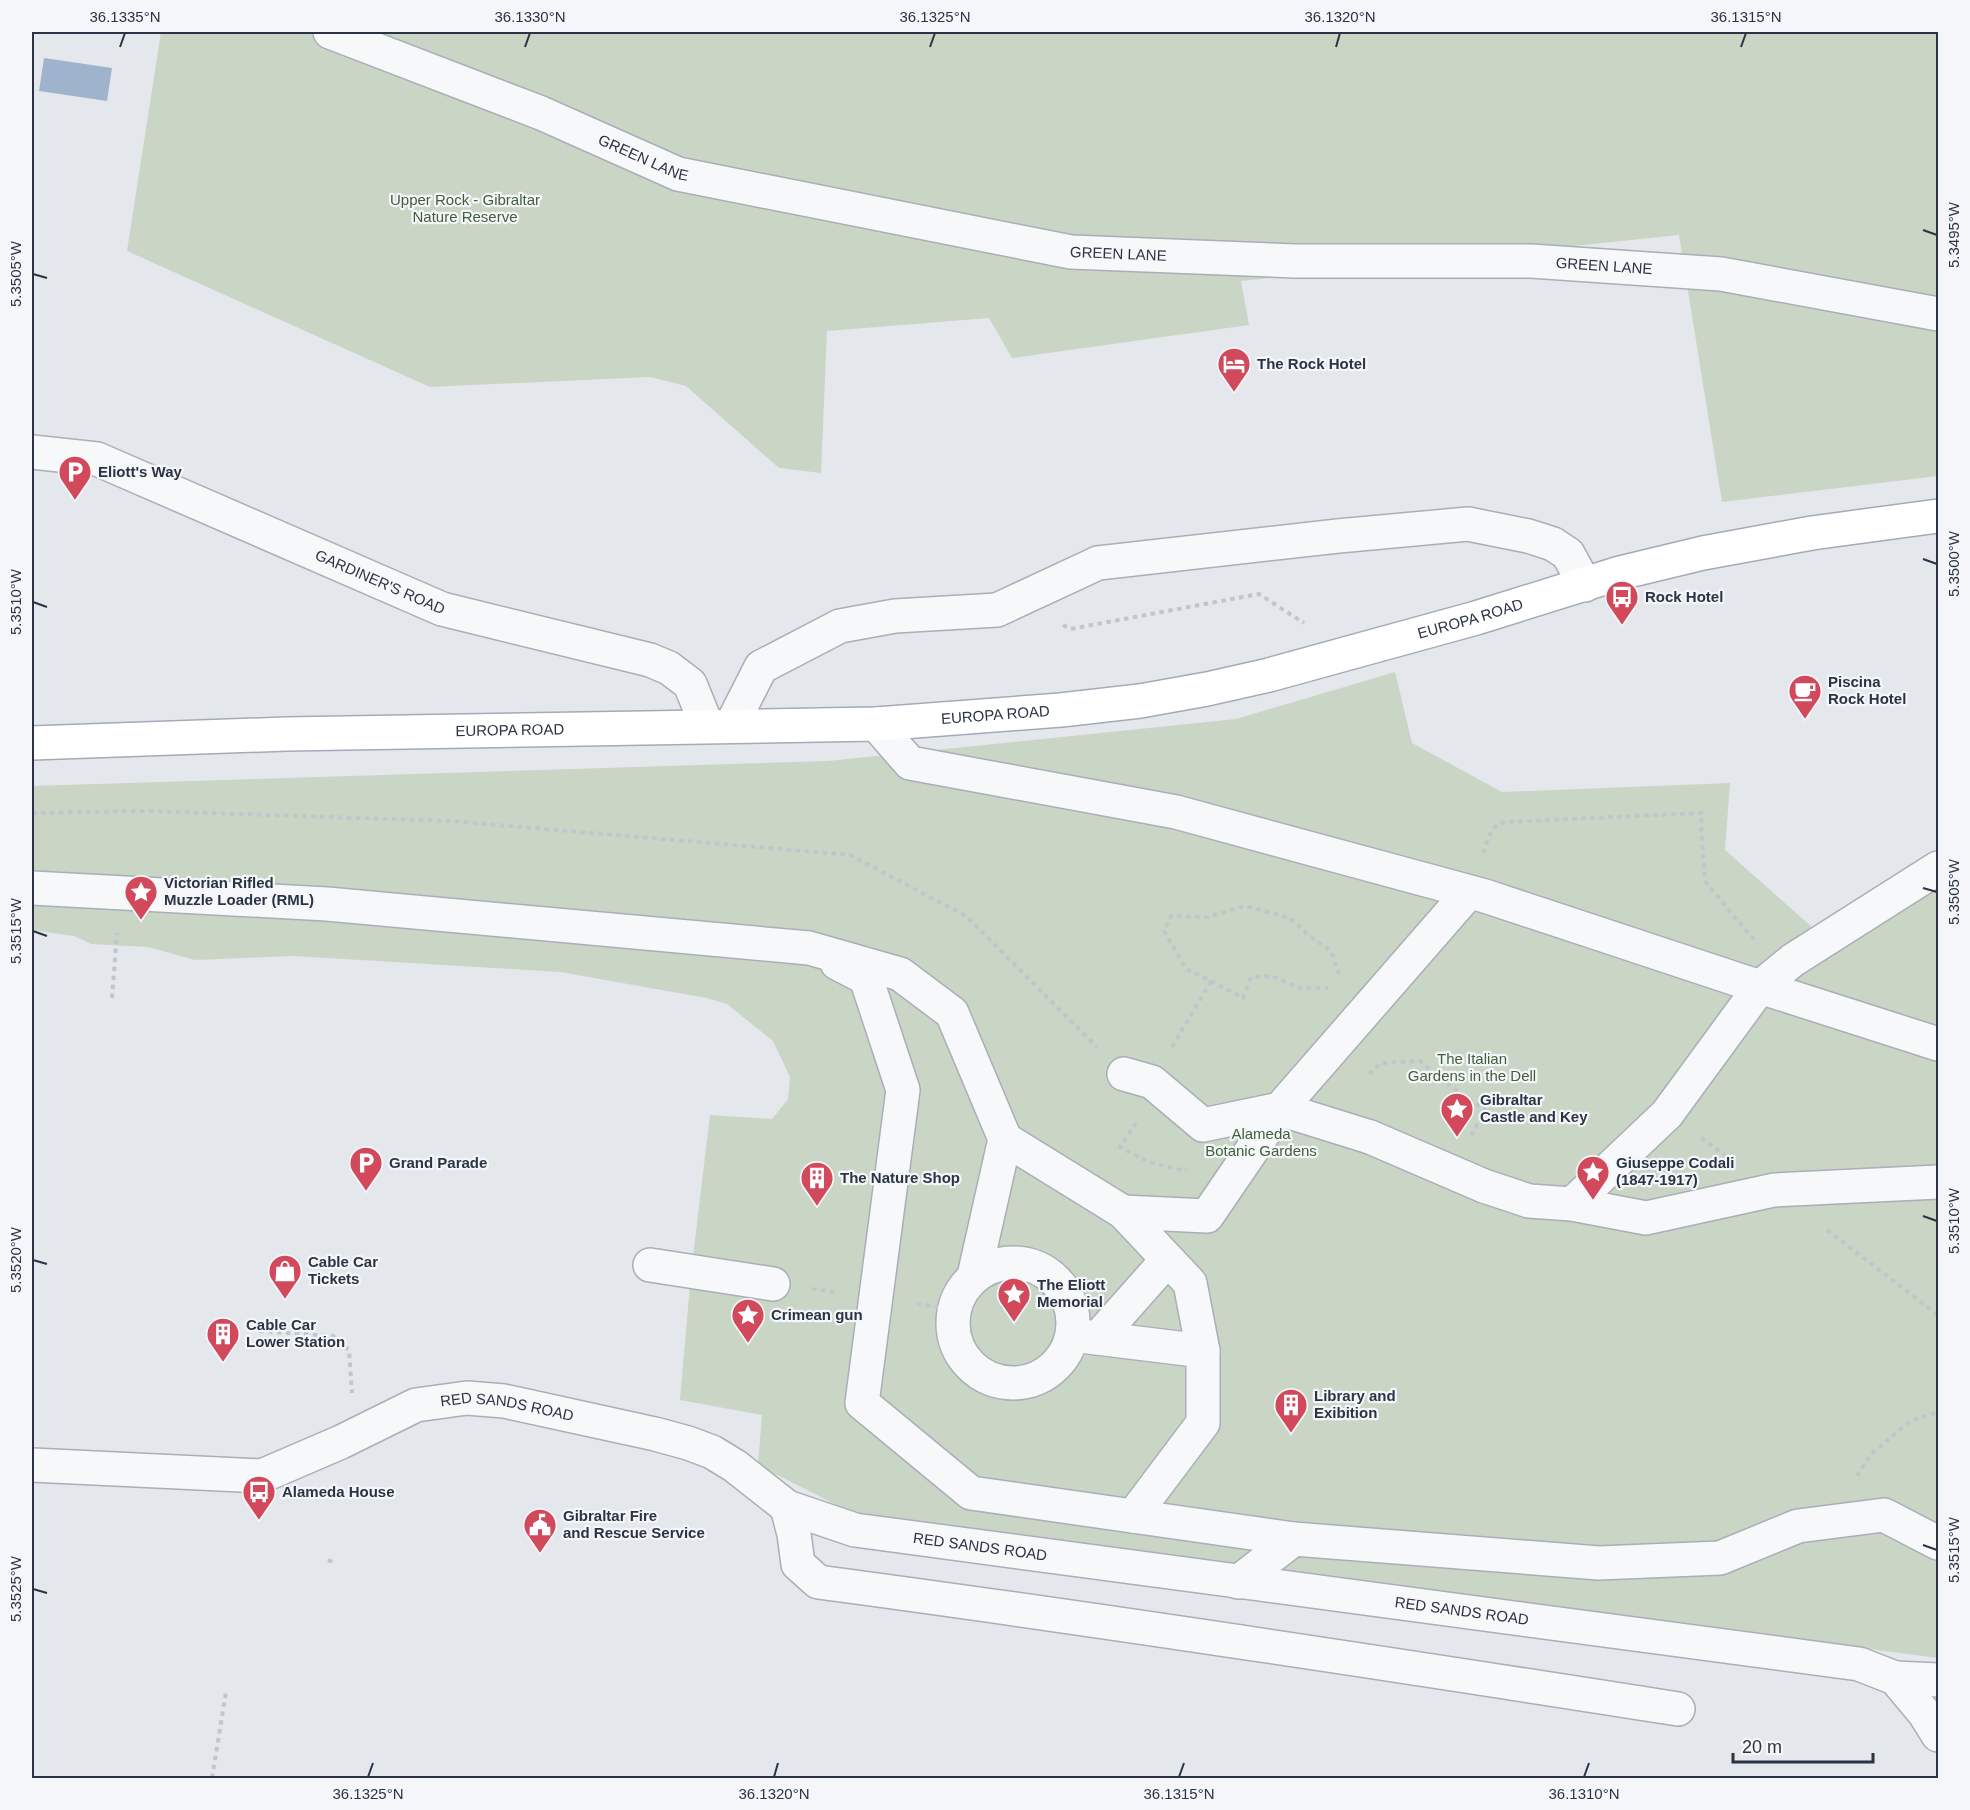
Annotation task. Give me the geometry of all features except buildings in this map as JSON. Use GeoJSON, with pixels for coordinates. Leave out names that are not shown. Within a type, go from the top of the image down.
{"type":"FeatureCollection","features":[{"type":"Feature","properties":{"kind":"main road","name":"EUROPA ROAD"},"geometry":{"type":"LineString","coordinates":[[32,743],[287,734],[876,724],[1061,710],[1140,700],[1259,678],[1351,654],[1620,573],[1703,553],[1812,533],[1938,516]]}},
{"type":"Feature","properties":{"kind":"street","name":"GREEN LANE"},"geometry":{"type":"LineString","coordinates":[[330,32],[541,113],[678,174],[1071,252],[1295,261],[1531,261],[1709,273],[1938,314]]}},
{"type":"Feature","properties":{"kind":"street","name":"GARDINER'S ROAD"},"geometry":{"type":"LineString","coordinates":[[32,452],[97,459],[442,609],[650,660],[669,668],[690,684],[719,726]]}},
{"type":"Feature","properties":{"kind":"street"},"geometry":{"type":"LineString","coordinates":[[719,726],[761,667],[840,626],[895,615],[997,610],[1098,563],[1468,524],[1528,536],[1553,544],[1568,554],[1585,585]]}},
{"type":"Feature","properties":{"kind":"street"},"geometry":{"type":"LineString","coordinates":[[876,724],[910,763],[1176,812],[1469,892],[1770,979],[1938,1044]]}},
{"type":"Feature","properties":{"kind":"street"},"geometry":{"type":"LineString","coordinates":[[1572,1204],[1667,1114],[1770,979],[1938,868]]}},
{"type":"Feature","properties":{"kind":"street"},"geometry":{"type":"LineString","coordinates":[[32,888],[327,904],[809,948],[900,974],[952,1013],[1005,1139],[1123,1212],[1190,1283],[1203,1351],[1203,1422],[1132,1516]]}},
{"type":"Feature","properties":{"kind":"street"},"geometry":{"type":"LineString","coordinates":[[1123,1212],[1206,1216],[1280,1109],[1469,892]]}},
{"type":"Feature","properties":{"kind":"street"},"geometry":{"type":"LineString","coordinates":[[809,948],[866,978],[903,1090],[862,1403],[971,1493],[1294,1539],[1599,1563],[1720,1558],[1798,1526],[1884,1515],[1938,1543]]}},
{"type":"Feature","properties":{"kind":"street"},"geometry":{"type":"LineString","coordinates":[[1138,1078],[1203,1125],[1280,1109],[1370,1137],[1484,1186],[1529,1202],[1572,1204],[1646,1218],[1774,1190],[1938,1182]]}},
{"type":"Feature","properties":{"kind":"street"},"geometry":{"type":"LineString","coordinates":[[974,1276],[1005,1139]]}},
{"type":"Feature","properties":{"kind":"street"},"geometry":{"type":"LineString","coordinates":[[1167,1260],[1085,1337],[1061,1359],[1047,1373],[1028,1381],[1007,1383],[988,1377],[971,1366],[959,1349],[946,1308],[974,1276],[992,1266],[1011,1263],[1029,1265],[1047,1272],[1061,1286],[1070,1303],[1073,1322],[1085,1337],[1203,1351]]}},
{"type":"Feature","properties":{"kind":"street"},"geometry":{"type":"LineString","coordinates":[[650,1265],[773,1284]]}},
{"type":"Feature","properties":{"kind":"street","name":"RED SANDS ROAD"},"geometry":{"type":"LineString","coordinates":[[32,1465],[262,1476],[341,1442],[416,1405],[467,1398],[504,1401],[688,1443],[712,1452],[735,1466],[787,1507],[855,1530],[1858,1664],[1895,1678],[1925,1714],[1938,1735]]}},
{"type":"Feature","properties":{"kind":"street"},"geometry":{"type":"LineString","coordinates":[[787,1507],[798,1564],[818,1582],[1017,1608],[1677,1709]]}},
{"type":"Feature","properties":{"kind":"street"},"geometry":{"type":"LineString","coordinates":[[1238,1582],[1294,1539]]}},
{"type":"Feature","properties":{"kind":"street"},"geometry":{"type":"LineString","coordinates":[[1895,1678],[1938,1680]]}},
{"type":"Feature","properties":{"kind":"path"},"geometry":{"type":"LineString","coordinates":[[1017,600],[1070,629],[1259,594],[1351,654]]}},
{"type":"Feature","properties":{"kind":"path"},"geometry":{"type":"LineString","coordinates":[[32,813],[148,811],[451,821],[850,855],[966,916],[1138,1078],[1211,981]]}},
{"type":"Feature","properties":{"kind":"path"},"geometry":{"type":"LineString","coordinates":[[1469,892],[1490,836],[1497,824],[1702,813],[1705,881],[1770,979]]}},
{"type":"Feature","properties":{"kind":"path"},"geometry":{"type":"LineString","coordinates":[[1333,987],[1324,989],[1299,987],[1272,976],[1251,977],[1243,998],[1186,969],[1164,931],[1171,916],[1208,917],[1245,906],[1290,918],[1308,935],[1331,951],[1342,986]]}},
{"type":"Feature","properties":{"kind":"path"},"geometry":{"type":"LineString","coordinates":[[112,998],[117,933]]}},
{"type":"Feature","properties":{"kind":"path"},"geometry":{"type":"LineString","coordinates":[[1367,1075],[1381,1063],[1420,1061],[1464,1097],[1485,1109],[1477,1124]]}},
{"type":"Feature","properties":{"kind":"path"},"geometry":{"type":"LineString","coordinates":[[1455,1111],[1464,1097]]}},
{"type":"Feature","properties":{"kind":"path"},"geometry":{"type":"LineString","coordinates":[[259,1331],[333,1336],[349,1350],[350,1383],[359,1432]]}},
{"type":"Feature","properties":{"kind":"path"},"geometry":{"type":"LineString","coordinates":[[1850,1519],[1854,1481],[1871,1454],[1910,1421],[1938,1412]]}},
{"type":"Feature","properties":{"kind":"path"},"geometry":{"type":"LineString","coordinates":[[328,1560],[335,1563]]}},
{"type":"Feature","properties":{"kind":"path"},"geometry":{"type":"LineString","coordinates":[[212,1779],[226,1692]]}},
{"type":"Feature","properties":{"kind":"green space","name":"Upper Rock - Gibraltar Nature Reserve"},"geometry":{"type":"Polygon","coordinates":[[[161,32],[1938,32],[1938,476],[1722,502],[1679,235],[1241,281],[1249,325],[1012,358],[989,318],[827,331],[821,473],[779,468],[686,386],[650,377],[430,387],[127,251],[161,32]]]}},
{"type":"Feature","properties":{"kind":"green space","name":"Alameda Botanic Gardens"},"geometry":{"type":"Polygon","coordinates":[[[1395,672],[1412,743],[1502,792],[1730,783],[1725,850],[1814,929],[1938,851],[1938,1658],[860,1517],[758,1465],[762,1415],[680,1400],[691,1273],[710,1115],[772,1119],[788,1099],[790,1077],[773,1041],[727,1004],[707,998],[560,972],[294,956],[195,960],[148,947],[91,944],[74,936],[32,930],[32,786],[828,761],[1236,719],[1395,672]]]}},
{"type":"Feature","properties":{"kind":"water"},"geometry":{"type":"Polygon","coordinates":[[[44,58],[112,68],[107,101],[39,91],[44,58]]]}},
{"type":"Feature","properties":{"kind":"place","name":"The Rock Hotel"},"geometry":{"type":"Point","coordinates":[1234,393]}},
{"type":"Feature","properties":{"kind":"place","name":"Eliott's Way"},"geometry":{"type":"Point","coordinates":[75,501]}},
{"type":"Feature","properties":{"kind":"place","name":"Rock Hotel"},"geometry":{"type":"Point","coordinates":[1622,626]}},
{"type":"Feature","properties":{"kind":"place","name":"Piscina Rock Hotel"},"geometry":{"type":"Point","coordinates":[1805,720]}},
{"type":"Feature","properties":{"kind":"place","name":"Victorian Rifled Muzzle Loader (RML)"},"geometry":{"type":"Point","coordinates":[141,921]}},
{"type":"Feature","properties":{"kind":"place","name":"Gibraltar Castle and Key"},"geometry":{"type":"Point","coordinates":[1457,1138]}},
{"type":"Feature","properties":{"kind":"place","name":"Grand Parade"},"geometry":{"type":"Point","coordinates":[366,1192]}},
{"type":"Feature","properties":{"kind":"place","name":"Giuseppe Codali (1847-1917)"},"geometry":{"type":"Point","coordinates":[1593,1201]}},
{"type":"Feature","properties":{"kind":"place","name":"The Nature Shop"},"geometry":{"type":"Point","coordinates":[817,1207]}},
{"type":"Feature","properties":{"kind":"place","name":"Cable Car Tickets"},"geometry":{"type":"Point","coordinates":[285,1300]}},
{"type":"Feature","properties":{"kind":"place","name":"The Eliott Memorial"},"geometry":{"type":"Point","coordinates":[1014,1323]}},
{"type":"Feature","properties":{"kind":"place","name":"Crimean gun"},"geometry":{"type":"Point","coordinates":[748,1344]}},
{"type":"Feature","properties":{"kind":"place","name":"Cable Car Lower Station"},"geometry":{"type":"Point","coordinates":[223,1363]}},
{"type":"Feature","properties":{"kind":"place","name":"Library and Exibition"},"geometry":{"type":"Point","coordinates":[1291,1434]}},
{"type":"Feature","properties":{"kind":"place","name":"Alameda House"},"geometry":{"type":"Point","coordinates":[259,1521]}},
{"type":"Feature","properties":{"kind":"place","name":"Gibraltar Fire and Rescue Service"},"geometry":{"type":"Point","coordinates":[540,1554]}},
{"type":"Feature","properties":{"kind":"park label","name":"The Italian Gardens in the Dell"},"geometry":{"type":"Point","coordinates":[1472,1068]}}]}
